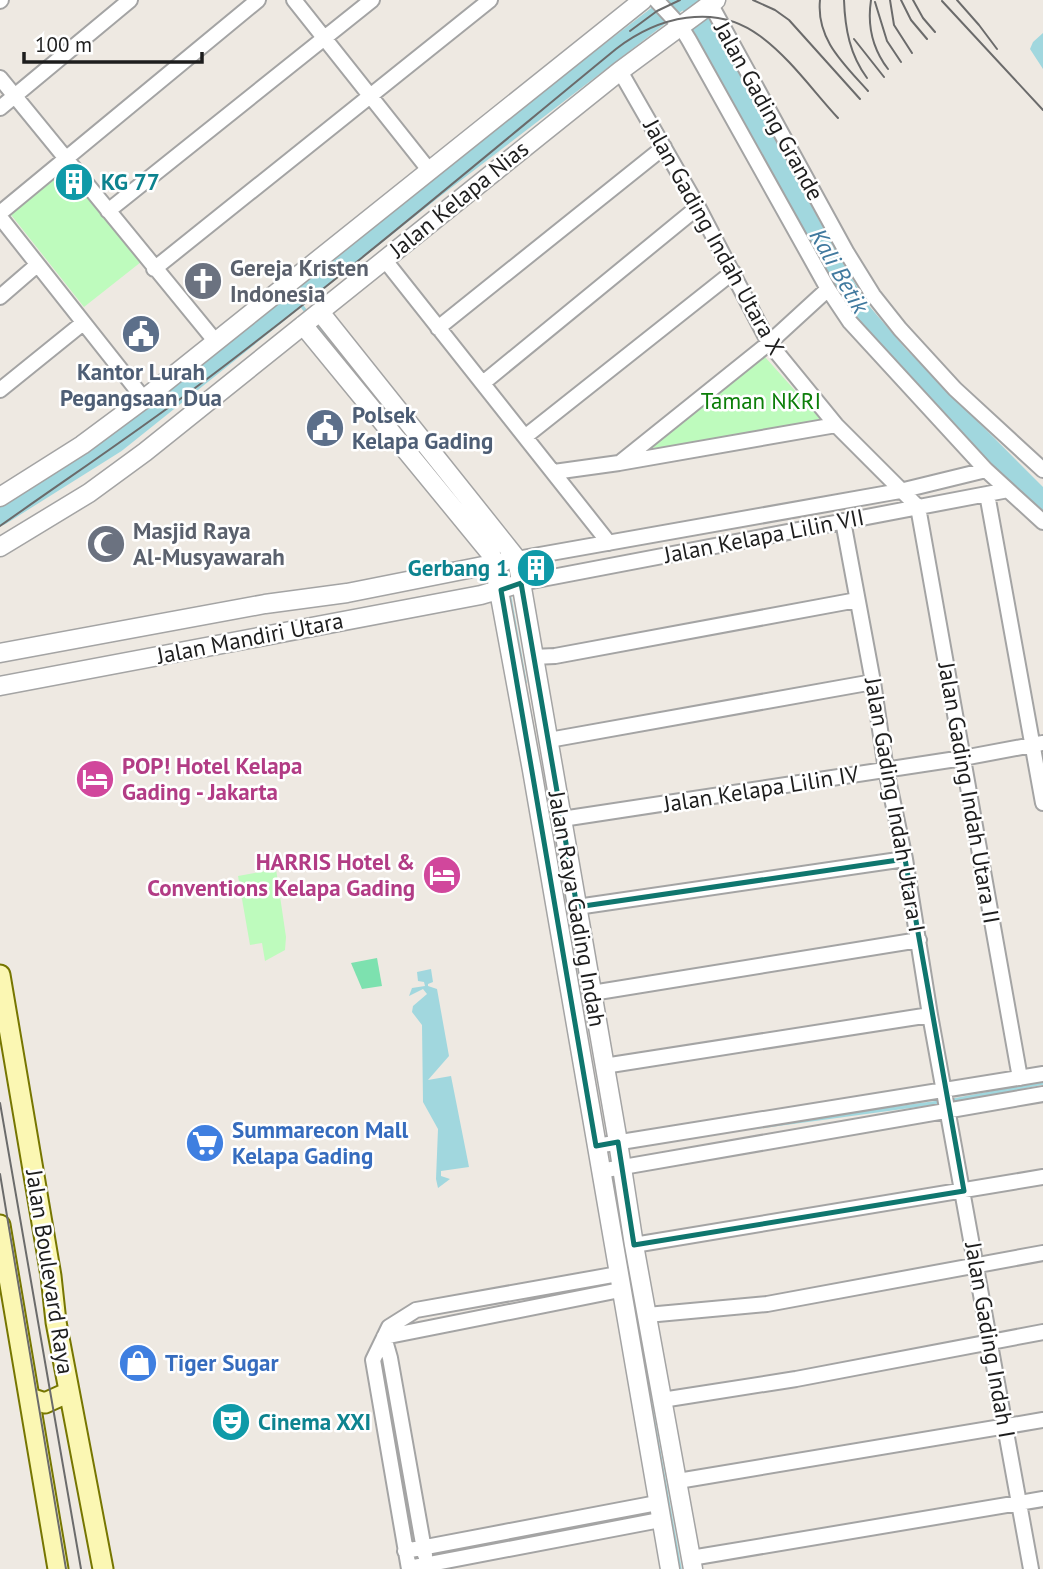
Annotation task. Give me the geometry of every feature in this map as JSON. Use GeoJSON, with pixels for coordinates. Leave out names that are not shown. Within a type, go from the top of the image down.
{"type":"FeatureCollection","features":[{"type":"Feature","properties":{"kind":"main road","name":"Jalan Boulevard Raya"},"geometry":{"type":"LineString","coordinates":[[0,975],[51,1276],[56,1322],[103,1569]]}},
{"type":"Feature","properties":{"kind":"main road","name":"Jalan Boulevard Raya"},"geometry":{"type":"LineString","coordinates":[[0,1225],[5,1284],[19,1336],[58,1569]]}},
{"type":"Feature","properties":{"kind":"main road"},"geometry":{"type":"LineString","coordinates":[[32,1406],[70,1401]]}},
{"type":"Feature","properties":{"kind":"street"},"geometry":{"type":"LineString","coordinates":[[0,108],[130,0]]}},
{"type":"Feature","properties":{"kind":"street"},"geometry":{"type":"LineString","coordinates":[[144,399],[0,215],[257,0]]}},
{"type":"Feature","properties":{"kind":"street"},"geometry":{"type":"LineString","coordinates":[[295,0],[429,170]]}},
{"type":"Feature","properties":{"kind":"street"},"geometry":{"type":"LineString","coordinates":[[108,211],[372,0]]}},
{"type":"Feature","properties":{"kind":"street"},"geometry":{"type":"LineString","coordinates":[[154,269],[490,0]]}},
{"type":"Feature","properties":{"kind":"street","name":"Jalan Kelapa Nias"},"geometry":{"type":"LineString","coordinates":[[0,497],[82,445],[144,399],[643,0]]}},
{"type":"Feature","properties":{"kind":"street"},"geometry":{"type":"LineString","coordinates":[[656,0],[678,22],[828,289],[850,323],[986,470],[1043,522]]}},
{"type":"Feature","properties":{"kind":"street","name":"Jalan Kelapa Nias"},"geometry":{"type":"LineString","coordinates":[[0,547],[63,510],[106,480],[320,312],[678,22],[709,6]]}},
{"type":"Feature","properties":{"kind":"street","name":"Jalan Gading Grande"},"geometry":{"type":"LineString","coordinates":[[709,6],[873,295],[954,389],[1043,470]]}},
{"type":"Feature","properties":{"kind":"street","name":"Jalan Gading Indah Utara X"},"geometry":{"type":"LineString","coordinates":[[620,71],[698,207],[769,343],[836,425],[918,507]]}},
{"type":"Feature","properties":{"kind":"street"},"geometry":{"type":"LineString","coordinates":[[0,78],[216,342]]}},
{"type":"Feature","properties":{"kind":"street"},"geometry":{"type":"LineString","coordinates":[[438,328],[664,146]]}},
{"type":"Feature","properties":{"kind":"street"},"geometry":{"type":"LineString","coordinates":[[483,383],[698,207]]}},
{"type":"Feature","properties":{"kind":"street"},"geometry":{"type":"LineString","coordinates":[[384,259],[610,543]]}},
{"type":"Feature","properties":{"kind":"street"},"geometry":{"type":"LineString","coordinates":[[0,297],[37,265]]}},
{"type":"Feature","properties":{"kind":"street"},"geometry":{"type":"LineString","coordinates":[[526,436],[733,272]]}},
{"type":"Feature","properties":{"kind":"street"},"geometry":{"type":"LineString","coordinates":[[619,463],[769,343],[828,289]]}},
{"type":"Feature","properties":{"kind":"street","name":"Jalan Raya Gading Indah"},"geometry":{"type":"LineString","coordinates":[[320,312],[517,559],[618,1142],[611,1170],[619,1282],[670,1569]]}},
{"type":"Feature","properties":{"kind":"street"},"geometry":{"type":"LineString","coordinates":[[0,390],[83,323]]}},
{"type":"Feature","properties":{"kind":"street","name":"Jalan Raya Gading Indah"},"geometry":{"type":"LineString","coordinates":[[303,325],[491,554],[500,590],[596,1146],[611,1170],[634,1245],[692,1564]]}},
{"type":"Feature","properties":{"kind":"street"},"geometry":{"type":"LineString","coordinates":[[554,472],[836,425]]}},
{"type":"Feature","properties":{"kind":"street","name":"Jalan Kelapa Lilin VII"},"geometry":{"type":"LineString","coordinates":[[517,559],[900,491],[986,470]]}},
{"type":"Feature","properties":{"kind":"street","name":"Jalan Kelapa Lilin VII"},"geometry":{"type":"LineString","coordinates":[[521,583],[1008,490]]}},
{"type":"Feature","properties":{"kind":"street"},"geometry":{"type":"LineString","coordinates":[[987,494],[1038,744],[1043,803]]}},
{"type":"Feature","properties":{"kind":"street","name":"Jalan Gading Indah Utara II"},"geometry":{"type":"LineString","coordinates":[[918,507],[1020,1079]]}},
{"type":"Feature","properties":{"kind":"street","name":"Jalan Gading Indah Utara I"},"geometry":{"type":"LineString","coordinates":[[843,521],[947,1101]]}},
{"type":"Feature","properties":{"kind":"street","name":"Jalan Mandiri Utara"},"geometry":{"type":"LineString","coordinates":[[0,653],[517,559]]}},
{"type":"Feature","properties":{"kind":"street","name":"Jalan Mandiri Utara"},"geometry":{"type":"LineString","coordinates":[[0,686],[283,634],[500,590],[521,583]]}},
{"type":"Feature","properties":{"kind":"street"},"geometry":{"type":"LineString","coordinates":[[300,600],[298,605],[305,629]]}},
{"type":"Feature","properties":{"kind":"street"},"geometry":{"type":"LineString","coordinates":[[533,657],[555,656],[857,600]]}},
{"type":"Feature","properties":{"kind":"street"},"geometry":{"type":"LineString","coordinates":[[277,603],[283,621],[283,634]]}},
{"type":"Feature","properties":{"kind":"street"},"geometry":{"type":"LineString","coordinates":[[549,740],[873,682]]}},
{"type":"Feature","properties":{"kind":"street","name":"Jalan Kelapa Lilin IV"},"geometry":{"type":"LineString","coordinates":[[562,819],[963,758],[1038,744]]}},
{"type":"Feature","properties":{"kind":"street"},"geometry":{"type":"LineString","coordinates":[[577,907],[905,859]]}},
{"type":"Feature","properties":{"kind":"street"},"geometry":{"type":"LineString","coordinates":[[592,993],[919,940]]}},
{"type":"Feature","properties":{"kind":"street"},"geometry":{"type":"LineString","coordinates":[[604,1066],[930,1015]]}},
{"type":"Feature","properties":{"kind":"street"},"geometry":{"type":"LineString","coordinates":[[611,1170],[947,1101],[1043,1074]]}},
{"type":"Feature","properties":{"kind":"street"},"geometry":{"type":"LineString","coordinates":[[596,1146],[947,1101],[1043,1094]]}},
{"type":"Feature","properties":{"kind":"street","name":"Jalan Gading Indah I"},"geometry":{"type":"LineString","coordinates":[[947,1101],[1031,1569]]}},
{"type":"Feature","properties":{"kind":"street"},"geometry":{"type":"LineString","coordinates":[[634,1245],[1043,1177]]}},
{"type":"Feature","properties":{"kind":"street"},"geometry":{"type":"LineString","coordinates":[[647,1315],[767,1304],[1043,1253]]}},
{"type":"Feature","properties":{"kind":"street"},"geometry":{"type":"LineString","coordinates":[[619,1282],[486,1297],[416,1310],[386,1332],[373,1360],[405,1551],[409,1569],[514,1548],[658,1512]]}},
{"type":"Feature","properties":{"kind":"street"},"geometry":{"type":"LineString","coordinates":[[386,1332],[490,1315],[619,1282]]}},
{"type":"Feature","properties":{"kind":"street"},"geometry":{"type":"LineString","coordinates":[[486,1297],[490,1315]]}},
{"type":"Feature","properties":{"kind":"street"},"geometry":{"type":"LineString","coordinates":[[469,1301],[472,1318]]}},
{"type":"Feature","properties":{"kind":"street"},"geometry":{"type":"LineString","coordinates":[[386,1332],[427,1566]]}},
{"type":"Feature","properties":{"kind":"street"},"geometry":{"type":"LineString","coordinates":[[662,1400],[796,1379],[1043,1332]]}},
{"type":"Feature","properties":{"kind":"street"},"geometry":{"type":"LineString","coordinates":[[678,1481],[1043,1420]]}},
{"type":"Feature","properties":{"kind":"street"},"geometry":{"type":"LineString","coordinates":[[692,1564],[1043,1499]]}},
{"type":"Feature","properties":{"kind":"street"},"geometry":{"type":"LineString","coordinates":[[405,1551],[511,1531],[658,1512]]}},
{"type":"Feature","properties":{"kind":"street"},"geometry":{"type":"LineString","coordinates":[[511,1531],[514,1548]]}},
{"type":"Feature","properties":{"kind":"highlighted area"},"geometry":{"type":"Polygon","coordinates":[[[521,583],[577,907],[905,859],[964,1191],[634,1245],[618,1142],[596,1146],[501,590],[521,583]]]}},
{"type":"Feature","properties":{"kind":"green space"},"geometry":{"type":"Polygon","coordinates":[[[65,166],[141,262],[84,307],[8,211],[65,166]]]}},
{"type":"Feature","properties":{"kind":"green space","name":"Taman NKRI"},"geometry":{"type":"Polygon","coordinates":[[[765,357],[824,423],[638,454],[765,357]]]}},
{"type":"Feature","properties":{"kind":"green space"},"geometry":{"type":"Polygon","coordinates":[[[276,869],[286,937],[285,950],[265,961],[262,943],[250,945],[238,876],[276,869]]]}},
{"type":"Feature","properties":{"kind":"green space"},"geometry":{"type":"Polygon","coordinates":[[[377,958],[382,986],[362,989],[351,963],[377,958]]]}},
{"type":"Feature","properties":{"kind":"water"},"geometry":{"type":"Polygon","coordinates":[[[1043,33],[1043,69],[1030,49],[1043,33]]]}},
{"type":"Feature","properties":{"kind":"water"},"geometry":{"type":"Polygon","coordinates":[[[431,969],[433,982],[428,986],[437,989],[449,1056],[428,1080],[451,1076],[469,1167],[441,1171],[441,1176],[450,1179],[438,1188],[438,1129],[423,1102],[422,1025],[412,1012],[413,1006],[427,994],[423,989],[409,996],[412,988],[425,986],[424,982],[418,981],[417,972],[431,969]]]}},
{"type":"Feature","properties":{"kind":"waterway"},"geometry":{"type":"LineString","coordinates":[[0,515],[116,442],[431,190],[679,0]]}},
{"type":"Feature","properties":{"kind":"waterway","name":"Kali Betik"},"geometry":{"type":"LineString","coordinates":[[689,0],[827,257],[858,309],[899,357],[1043,502]]}},
{"type":"Feature","properties":{"kind":"waterway"},"geometry":{"type":"LineString","coordinates":[[296,298],[307,313]]}},
{"type":"Feature","properties":{"kind":"waterway"},"geometry":{"type":"LineString","coordinates":[[315,324],[396,424]]}},
{"type":"Feature","properties":{"kind":"waterway"},"geometry":{"type":"LineString","coordinates":[[509,593],[525,682]]}},
{"type":"Feature","properties":{"kind":"waterway"},"geometry":{"type":"LineString","coordinates":[[949,1101],[1043,1083]]}},
{"type":"Feature","properties":{"kind":"waterway"},"geometry":{"type":"LineString","coordinates":[[751,1128],[941,1102]]}},
{"type":"Feature","properties":{"kind":"waterway"},"geometry":{"type":"LineString","coordinates":[[639,1340],[680,1569]]}},
{"type":"Feature","properties":{"kind":"tram line"},"geometry":{"type":"LineString","coordinates":[[630,31],[657,11],[680,0]]}},
{"type":"Feature","properties":{"kind":"tram line"},"geometry":{"type":"LineString","coordinates":[[753,0],[789,20],[860,99]]}},
{"type":"Feature","properties":{"kind":"tram line"},"geometry":{"type":"LineString","coordinates":[[820,0],[822,27],[827,39],[868,91]]}},
{"type":"Feature","properties":{"kind":"tram line"},"geometry":{"type":"LineString","coordinates":[[844,0],[850,41],[856,60],[867,78]]}},
{"type":"Feature","properties":{"kind":"tram line"},"geometry":{"type":"LineString","coordinates":[[871,0],[872,36],[888,69]]}},
{"type":"Feature","properties":{"kind":"tram line"},"geometry":{"type":"LineString","coordinates":[[890,0],[894,25],[912,53]]}},
{"type":"Feature","properties":{"kind":"tram line"},"geometry":{"type":"LineString","coordinates":[[901,0],[911,20],[927,39]]}},
{"type":"Feature","properties":{"kind":"tram line"},"geometry":{"type":"LineString","coordinates":[[913,0],[935,32]]}},
{"type":"Feature","properties":{"kind":"tram line"},"geometry":{"type":"LineString","coordinates":[[957,0],[997,49]]}},
{"type":"Feature","properties":{"kind":"tram line"},"geometry":{"type":"LineString","coordinates":[[942,1],[1043,110]]}},
{"type":"Feature","properties":{"kind":"tram line"},"geometry":{"type":"LineString","coordinates":[[875,2],[887,41],[901,62]]}},
{"type":"Feature","properties":{"kind":"tram line"},"geometry":{"type":"LineString","coordinates":[[0,526],[147,423],[249,347],[616,49],[649,29],[686,18],[705,17],[743,25],[781,54],[838,118]]}},
{"type":"Feature","properties":{"kind":"tram line"},"geometry":{"type":"LineString","coordinates":[[854,39],[884,77]]}},
{"type":"Feature","properties":{"kind":"tram line"},"geometry":{"type":"LineString","coordinates":[[0,1103],[81,1569]]}},
{"type":"Feature","properties":{"kind":"tram line"},"geometry":{"type":"LineString","coordinates":[[0,1174],[66,1569]]}},
{"type":"Feature","properties":{"kind":"place","name":"KG 77"},"geometry":{"type":"Point","coordinates":[74,182]}},
{"type":"Feature","properties":{"kind":"place","name":"Gereja Kristen Indonesia"},"geometry":{"type":"Point","coordinates":[203,281]}},
{"type":"Feature","properties":{"kind":"place","name":"Kantor Lurah Pegangsaan Dua"},"geometry":{"type":"Point","coordinates":[141,334]}},
{"type":"Feature","properties":{"kind":"place","name":"Polsek Kelapa Gading"},"geometry":{"type":"Point","coordinates":[325,428]}},
{"type":"Feature","properties":{"kind":"place","name":"Masjid Raya Al-Musyawarah"},"geometry":{"type":"Point","coordinates":[106,544]}},
{"type":"Feature","properties":{"kind":"place","name":"Gerbang 1"},"geometry":{"type":"Point","coordinates":[536,568]}},
{"type":"Feature","properties":{"kind":"place","name":"POP! Hotel Kelapa Gading - Jakarta"},"geometry":{"type":"Point","coordinates":[95,779]}},
{"type":"Feature","properties":{"kind":"place","name":"HARRIS Hotel & Conventions Kelapa Gading"},"geometry":{"type":"Point","coordinates":[442,875]}},
{"type":"Feature","properties":{"kind":"place","name":"Summarecon Mall Kelapa Gading"},"geometry":{"type":"Point","coordinates":[205,1143]}},
{"type":"Feature","properties":{"kind":"place","name":"Tiger Sugar"},"geometry":{"type":"Point","coordinates":[138,1363]}},
{"type":"Feature","properties":{"kind":"place","name":"Cinema XXI"},"geometry":{"type":"Point","coordinates":[231,1422]}}]}
